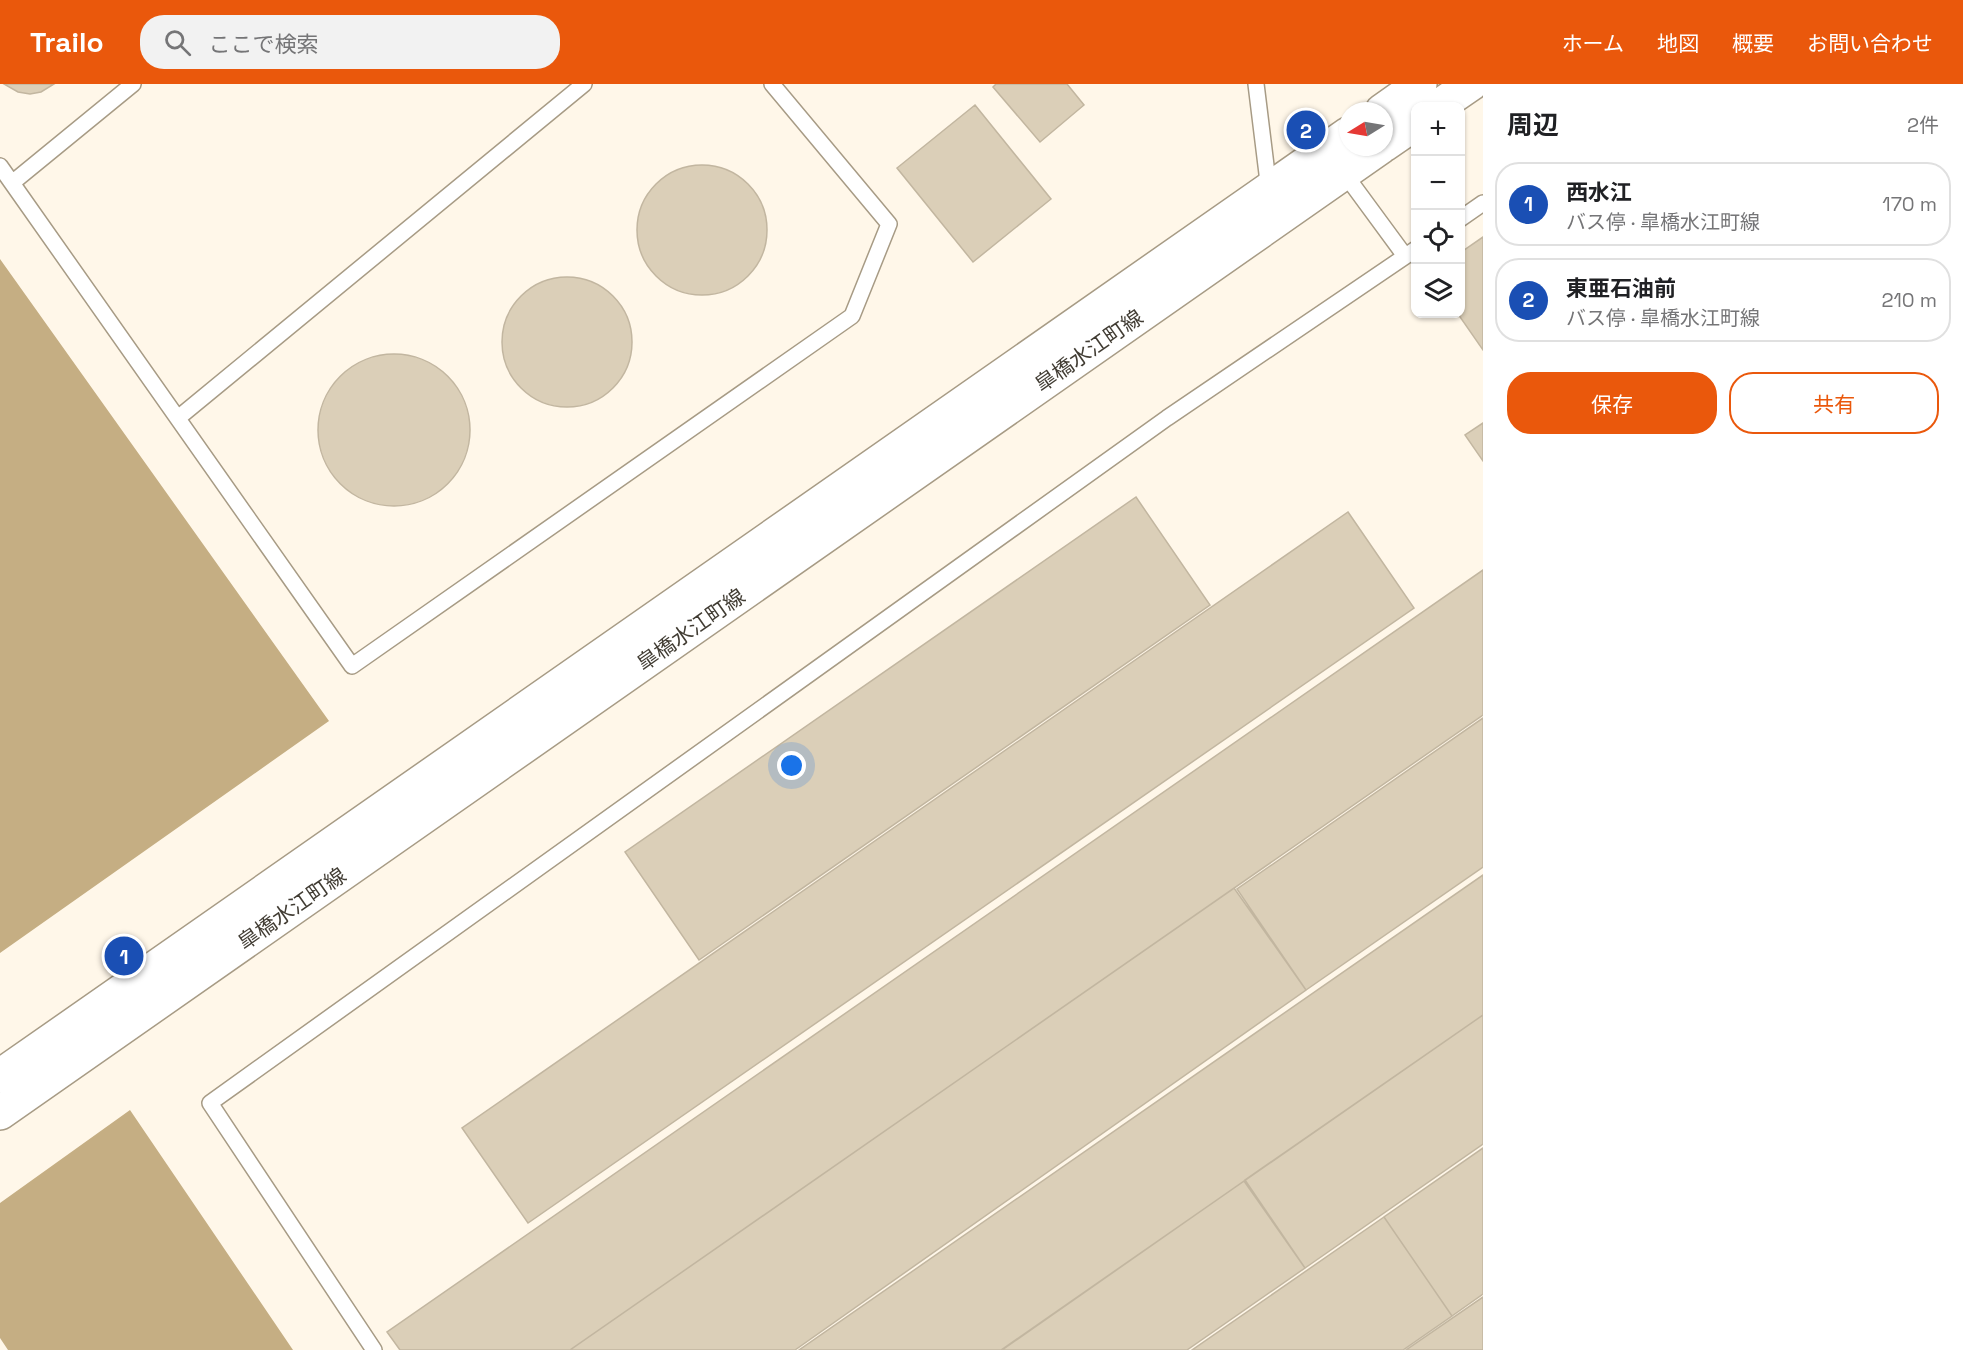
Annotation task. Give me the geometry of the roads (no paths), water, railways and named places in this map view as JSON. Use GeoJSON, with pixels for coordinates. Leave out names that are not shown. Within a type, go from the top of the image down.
{"type":"FeatureCollection","features":[{"type":"Feature","properties":{"kind":"street"},"geometry":{"type":"LineString","coordinates":[[1393,103],[1420,84]]}},
{"type":"Feature","properties":{"kind":"street"},"geometry":{"type":"LineString","coordinates":[[1445,102],[1472,84]]}},
{"type":"Feature","properties":{"kind":"street","name":"皐橋水江町線"},"geometry":{"type":"LineString","coordinates":[[1393,139],[1411,126]]}},
{"type":"Feature","properties":{"kind":"street","name":"皐橋水江町線"},"geometry":{"type":"LineString","coordinates":[[0,1076],[1339,141]]}},
{"type":"Feature","properties":{"kind":"street","name":"皐橋水江町線"},"geometry":{"type":"LineString","coordinates":[[0,1113],[1369,156]]}},
{"type":"Feature","properties":{"kind":"lane"},"geometry":{"type":"LineString","coordinates":[[12,183],[133,84]]}},
{"type":"Feature","properties":{"kind":"lane"},"geometry":{"type":"LineString","coordinates":[[178,418],[584,84]]}},
{"type":"Feature","properties":{"kind":"lane"},"geometry":{"type":"LineString","coordinates":[[0,166],[352,666],[852,316],[889,224],[772,84]]}},
{"type":"Feature","properties":{"kind":"lane"},"geometry":{"type":"LineString","coordinates":[[1256,84],[1269,190]]}},
{"type":"Feature","properties":{"kind":"lane"},"geometry":{"type":"LineString","coordinates":[[374,1350],[210,1103],[1157,425],[1410,253],[1344,173]]}},
{"type":"Feature","properties":{"kind":"lane"},"geometry":{"type":"LineString","coordinates":[[1465,216],[1483,203]]}},
{"type":"Feature","properties":{"kind":"place","name":"東亜石油前"},"geometry":{"type":"Point","coordinates":[1306,130]}},
{"type":"Feature","properties":{"kind":"place","name":"西水江"},"geometry":{"type":"Point","coordinates":[124,956]}}]}
